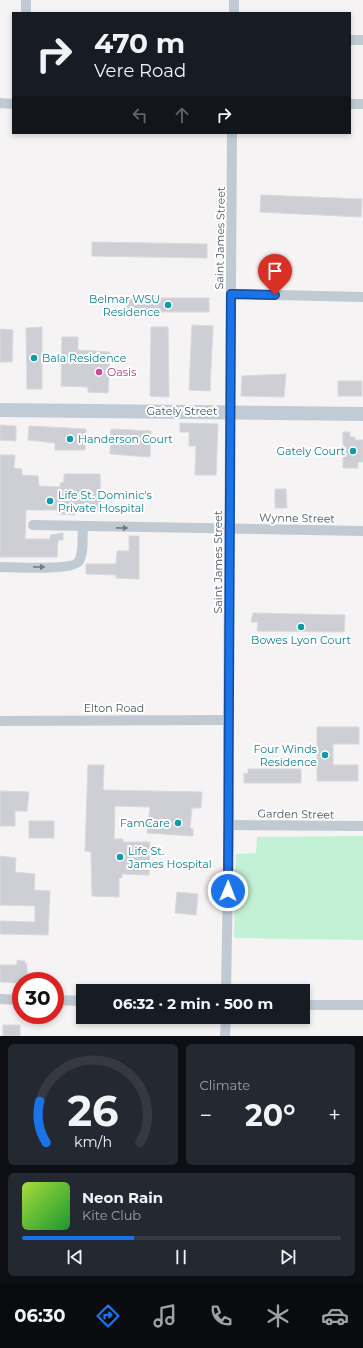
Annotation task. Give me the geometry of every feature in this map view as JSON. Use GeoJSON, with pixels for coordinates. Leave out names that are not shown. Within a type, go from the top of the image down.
{"type":"FeatureCollection","features":[{"type":"Feature","properties":{"kind":"street"},"geometry":{"type":"LineString","coordinates":[[26,0],[26,12]]}},
{"type":"Feature","properties":{"kind":"street"},"geometry":{"type":"LineString","coordinates":[[234,0],[234,12]]}},
{"type":"Feature","properties":{"kind":"street"},"geometry":{"type":"LineString","coordinates":[[352,40],[363,40]]}},
{"type":"Feature","properties":{"kind":"street"},"geometry":{"type":"LineString","coordinates":[[0,103],[12,104]]}},
{"type":"Feature","properties":{"kind":"street"},"geometry":{"type":"LineString","coordinates":[[351,104],[363,104]]}},
{"type":"Feature","properties":{"kind":"street","name":"Saint James Street"},"geometry":{"type":"LineString","coordinates":[[226,984],[229,825],[229,412],[232,134]]}},
{"type":"Feature","properties":{"kind":"street"},"geometry":{"type":"LineString","coordinates":[[231,294],[363,297]]}},
{"type":"Feature","properties":{"kind":"street","name":"Gately Street"},"geometry":{"type":"LineString","coordinates":[[0,410],[363,414]]}},
{"type":"Feature","properties":{"kind":"street","name":"Wynne Street"},"geometry":{"type":"LineString","coordinates":[[33,525],[230,530],[363,531]]}},
{"type":"Feature","properties":{"kind":"street"},"geometry":{"type":"LineString","coordinates":[[0,567],[64,567],[76,565],[79,562],[81,555],[83,527]]}},
{"type":"Feature","properties":{"kind":"street","name":"Elton Road"},"geometry":{"type":"LineString","coordinates":[[0,721],[228,720]]}},
{"type":"Feature","properties":{"kind":"street","name":"Garden Street"},"geometry":{"type":"LineString","coordinates":[[229,825],[363,826]]}},
{"type":"Feature","properties":{"kind":"street"},"geometry":{"type":"LineString","coordinates":[[0,999],[12,1000]]}},
{"type":"Feature","properties":{"kind":"street"},"geometry":{"type":"LineString","coordinates":[[64,1000],[76,1001]]}},
{"type":"Feature","properties":{"kind":"street"},"geometry":{"type":"LineString","coordinates":[[310,1005],[363,1005]]}},
{"type":"Feature","properties":{"kind":"street"},"geometry":{"type":"LineString","coordinates":[[225,1036],[226,1024]]}},
{"type":"Feature","properties":{"kind":"green space"},"geometry":{"type":"Polygon","coordinates":[[[363,836],[363,940],[234,938],[236,854],[256,853],[257,837],[363,836]]]}},
{"type":"Feature","properties":{"kind":"building"},"geometry":{"type":"Polygon","coordinates":[[[261,195],[362,199],[361,217],[260,212],[261,195]]]}},
{"type":"Feature","properties":{"kind":"building"},"geometry":{"type":"Polygon","coordinates":[[[92,242],[207,244],[207,258],[92,256],[92,242]]]}},
{"type":"Feature","properties":{"kind":"building","name":"Belmar WSU Residence"},"geometry":{"type":"Polygon","coordinates":[[[127,298],[209,298],[209,312],[127,312],[127,298]]]}},
{"type":"Feature","properties":{"kind":"building"},"geometry":{"type":"Polygon","coordinates":[[[192,325],[213,326],[210,391],[189,390],[192,325]]]}},
{"type":"Feature","properties":{"kind":"building","name":"Bala Residence"},"geometry":{"type":"Polygon","coordinates":[[[42,327],[42,389],[27,389],[26,328],[42,327]]]}},
{"type":"Feature","properties":{"kind":"building"},"geometry":{"type":"Polygon","coordinates":[[[151,327],[168,327],[169,397],[150,396],[151,327]]]}},
{"type":"Feature","properties":{"kind":"building"},"geometry":{"type":"Polygon","coordinates":[[[0,329],[13,330],[12,362],[0,362],[0,329]]]}},
{"type":"Feature","properties":{"kind":"building"},"geometry":{"type":"Polygon","coordinates":[[[62,337],[78,337],[78,350],[110,352],[108,393],[88,392],[88,387],[61,386],[62,337]]]}},
{"type":"Feature","properties":{"kind":"building"},"geometry":{"type":"Polygon","coordinates":[[[286,374],[284,397],[241,396],[242,376],[286,374]]]}},
{"type":"Feature","properties":{"kind":"building"},"geometry":{"type":"Polygon","coordinates":[[[338,381],[362,381],[362,396],[338,396],[338,381]]]}},
{"type":"Feature","properties":{"kind":"building"},"geometry":{"type":"Polygon","coordinates":[[[180,423],[218,424],[216,475],[195,475],[196,446],[189,446],[189,432],[180,432],[180,423]]]}},
{"type":"Feature","properties":{"kind":"building"},"geometry":{"type":"Polygon","coordinates":[[[0,425],[16,426],[16,441],[0,440],[0,425]]]}},
{"type":"Feature","properties":{"kind":"building","name":"Handerson Court"},"geometry":{"type":"Polygon","coordinates":[[[29,426],[86,429],[85,450],[55,450],[55,443],[28,440],[29,426]]]}},
{"type":"Feature","properties":{"kind":"building"},"geometry":{"type":"Polygon","coordinates":[[[111,429],[151,431],[150,457],[110,454],[111,429]]]}},
{"type":"Feature","properties":{"kind":"building","name":"Gately Court"},"geometry":{"type":"Polygon","coordinates":[[[343,432],[350,432],[350,437],[355,437],[355,440],[363,440],[363,462],[358,462],[358,468],[343,468],[343,432]]]}},
{"type":"Feature","properties":{"kind":"building","name":"Life St. Dominic's Private Hospital"},"geometry":{"type":"Polygon","coordinates":[[[0,455],[15,455],[14,468],[22,469],[22,475],[38,476],[39,486],[60,487],[60,483],[64,482],[64,474],[100,474],[101,511],[75,511],[75,515],[58,514],[58,510],[26,510],[25,539],[50,539],[50,535],[63,533],[63,540],[58,540],[57,557],[0,557],[0,455]]]}},
{"type":"Feature","properties":{"kind":"building"},"geometry":{"type":"Polygon","coordinates":[[[275,489],[286,489],[287,508],[275,508],[275,489]]]}},
{"type":"Feature","properties":{"kind":"building"},"geometry":{"type":"Polygon","coordinates":[[[129,536],[139,536],[139,579],[116,578],[116,575],[86,574],[86,564],[116,564],[117,551],[129,551],[129,536]]]}},
{"type":"Feature","properties":{"kind":"building","name":"Bowes Lyon Court"},"geometry":{"type":"Polygon","coordinates":[[[253,613],[345,615],[344,632],[257,631],[258,622],[251,622],[253,613]]]}},
{"type":"Feature","properties":{"kind":"building","name":"Four Winds Residence"},"geometry":{"type":"Polygon","coordinates":[[[317,727],[359,727],[359,744],[333,744],[333,765],[358,765],[358,781],[317,781],[317,727]]]}},
{"type":"Feature","properties":{"kind":"building"},"geometry":{"type":"Polygon","coordinates":[[[88,765],[104,765],[103,790],[202,792],[201,808],[192,808],[190,828],[193,829],[193,836],[147,833],[150,807],[115,806],[114,839],[123,839],[123,842],[150,842],[149,875],[122,874],[122,878],[119,878],[119,897],[92,896],[91,852],[85,851],[88,765]]]}},
{"type":"Feature","properties":{"kind":"building","name":"Four Winds Residence"},"geometry":{"type":"Polygon","coordinates":[[[248,769],[301,769],[301,783],[244,783],[244,773],[248,774],[248,769]]]}},
{"type":"Feature","properties":{"kind":"building"},"geometry":{"type":"Polygon","coordinates":[[[0,791],[29,792],[27,811],[15,811],[15,826],[0,826],[0,791]]]}},
{"type":"Feature","properties":{"kind":"building"},"geometry":{"type":"Polygon","coordinates":[[[29,821],[54,821],[54,838],[29,838],[29,821]]]}},
{"type":"Feature","properties":{"kind":"building"},"geometry":{"type":"Polygon","coordinates":[[[0,856],[16,858],[15,872],[35,874],[34,890],[50,891],[48,935],[0,934],[0,921],[35,922],[35,906],[0,905],[0,856]]]}},
{"type":"Feature","properties":{"kind":"building"},"geometry":{"type":"Polygon","coordinates":[[[177,892],[198,894],[196,915],[175,913],[177,892]]]}},
{"type":"Feature","properties":{"kind":"building"},"geometry":{"type":"Polygon","coordinates":[[[17,960],[25,961],[25,964],[27,964],[27,972],[12,972],[12,983],[0,982],[0,965],[17,965],[17,960]]]}},
{"type":"Feature","properties":{"kind":"building"},"geometry":{"type":"Polygon","coordinates":[[[3,1025],[20,1025],[20,1036],[3,1036],[3,1025]]]}},
{"type":"Feature","properties":{"kind":"place","name":"Belmar WSU Residence"},"geometry":{"type":"Point","coordinates":[168,305]}},
{"type":"Feature","properties":{"kind":"place","name":"Bala Residence"},"geometry":{"type":"Point","coordinates":[34,358]}},
{"type":"Feature","properties":{"kind":"place","name":"Oasis"},"geometry":{"type":"Point","coordinates":[99,372]}},
{"type":"Feature","properties":{"kind":"place","name":"Handerson Court"},"geometry":{"type":"Point","coordinates":[70,439]}},
{"type":"Feature","properties":{"kind":"place","name":"Gately Court"},"geometry":{"type":"Point","coordinates":[353,451]}},
{"type":"Feature","properties":{"kind":"place","name":"Life St. Dominic's Private Hospital"},"geometry":{"type":"Point","coordinates":[50,501]}},
{"type":"Feature","properties":{"kind":"place","name":"Bowes Lyon Court"},"geometry":{"type":"Point","coordinates":[301,627]}},
{"type":"Feature","properties":{"kind":"place","name":"Four Winds Residence"},"geometry":{"type":"Point","coordinates":[325,755]}},
{"type":"Feature","properties":{"kind":"place","name":"FamCare"},"geometry":{"type":"Point","coordinates":[178,823]}},
{"type":"Feature","properties":{"kind":"place","name":"Life St. James Hospital"},"geometry":{"type":"Point","coordinates":[120,857]}},
{"type":"Feature","properties":{"kind":"route"},"geometry":{"type":"LineString","coordinates":[[228,891],[230,530],[229,412],[231,294],[275,295]]}}]}
